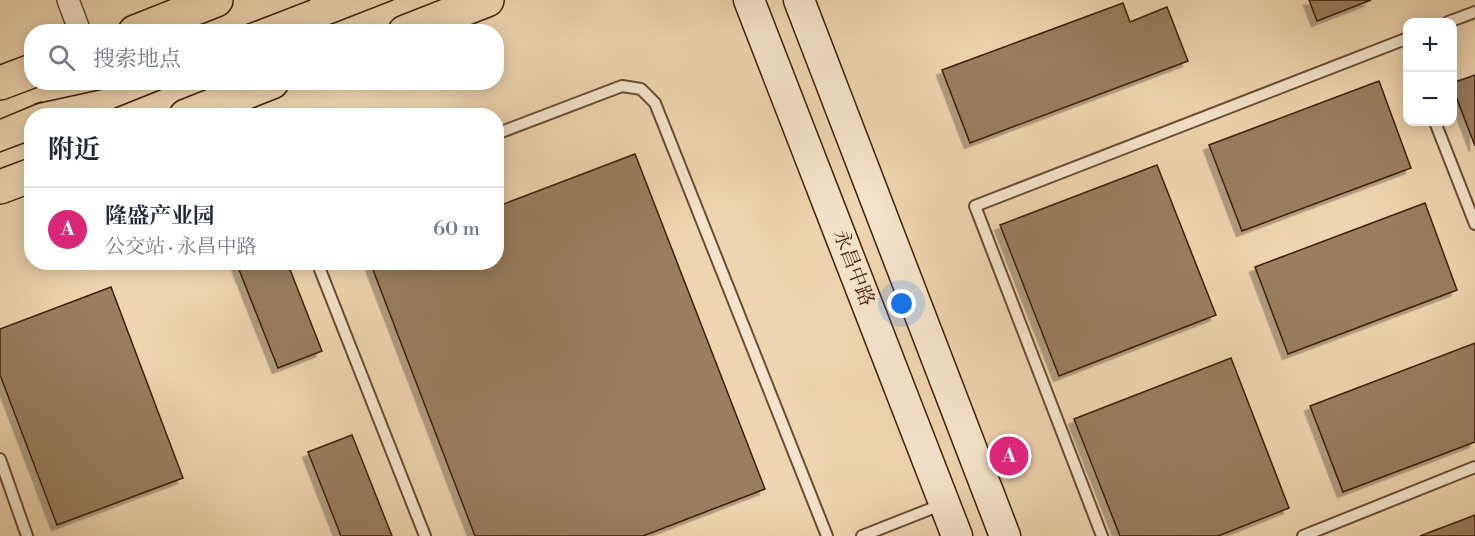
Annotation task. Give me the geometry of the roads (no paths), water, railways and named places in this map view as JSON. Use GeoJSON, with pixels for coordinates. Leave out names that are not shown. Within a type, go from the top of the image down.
{"type":"FeatureCollection","features":[{"type":"Feature","properties":{"kind":"main road"},"geometry":{"type":"LineString","coordinates":[[155,24],[216,0]]}},
{"type":"Feature","properties":{"kind":"main road"},"geometry":{"type":"LineString","coordinates":[[426,24],[488,0]]}},
{"type":"Feature","properties":{"kind":"main road"},"geometry":{"type":"LineString","coordinates":[[0,83],[24,74]]}},
{"type":"Feature","properties":{"kind":"main road"},"geometry":{"type":"LineString","coordinates":[[206,108],[252,90]]}},
{"type":"Feature","properties":{"kind":"main road"},"geometry":{"type":"LineString","coordinates":[[0,187],[24,178]]}},
{"type":"Feature","properties":{"kind":"street"},"geometry":{"type":"LineString","coordinates":[[68,0],[77,24]]}},
{"type":"Feature","properties":{"kind":"street","name":"永昌中路"},"geometry":{"type":"LineString","coordinates":[[749,0],[957,536]]}},
{"type":"Feature","properties":{"kind":"street"},"geometry":{"type":"LineString","coordinates":[[799,0],[1005,536]]}},
{"type":"Feature","properties":{"kind":"lane"},"geometry":{"type":"LineString","coordinates":[[1457,19],[1475,12]]}},
{"type":"Feature","properties":{"kind":"lane"},"geometry":{"type":"LineString","coordinates":[[1102,536],[975,206],[1403,44]]}},
{"type":"Feature","properties":{"kind":"lane"},"geometry":{"type":"LineString","coordinates":[[504,131],[622,86],[641,89],[655,103],[827,536]]}},
{"type":"Feature","properties":{"kind":"lane"},"geometry":{"type":"LineString","coordinates":[[1437,126],[1475,224]]}},
{"type":"Feature","properties":{"kind":"lane"},"geometry":{"type":"LineString","coordinates":[[320,270],[425,536]]}},
{"type":"Feature","properties":{"kind":"lane"},"geometry":{"type":"LineString","coordinates":[[0,459],[27,536]]}},
{"type":"Feature","properties":{"kind":"lane"},"geometry":{"type":"LineString","coordinates":[[1303,536],[1475,467]]}},
{"type":"Feature","properties":{"kind":"lane"},"geometry":{"type":"LineString","coordinates":[[862,536],[945,503]]}},
{"type":"Feature","properties":{"kind":"tram line"},"geometry":{"type":"LineString","coordinates":[[248,24],[310,0]]}},
{"type":"Feature","properties":{"kind":"tram line"},"geometry":{"type":"LineString","coordinates":[[332,24],[393,0]]}},
{"type":"Feature","properties":{"kind":"tram line"},"geometry":{"type":"LineString","coordinates":[[35,104],[99,90]]}},
{"type":"Feature","properties":{"kind":"tram line"},"geometry":{"type":"LineString","coordinates":[[115,108],[160,90]]}},
{"type":"Feature","properties":{"kind":"tram line"},"geometry":{"type":"LineString","coordinates":[[27,108],[41,102]]}},
{"type":"Feature","properties":{"kind":"tram line"},"geometry":{"type":"LineString","coordinates":[[0,119],[24,109]]}},
{"type":"Feature","properties":{"kind":"tram line"},"geometry":{"type":"LineString","coordinates":[[0,152],[24,143]]}},
{"type":"Feature","properties":{"kind":"place","name":"隆盛产业园"},"geometry":{"type":"Point","coordinates":[1009,456]}}]}
